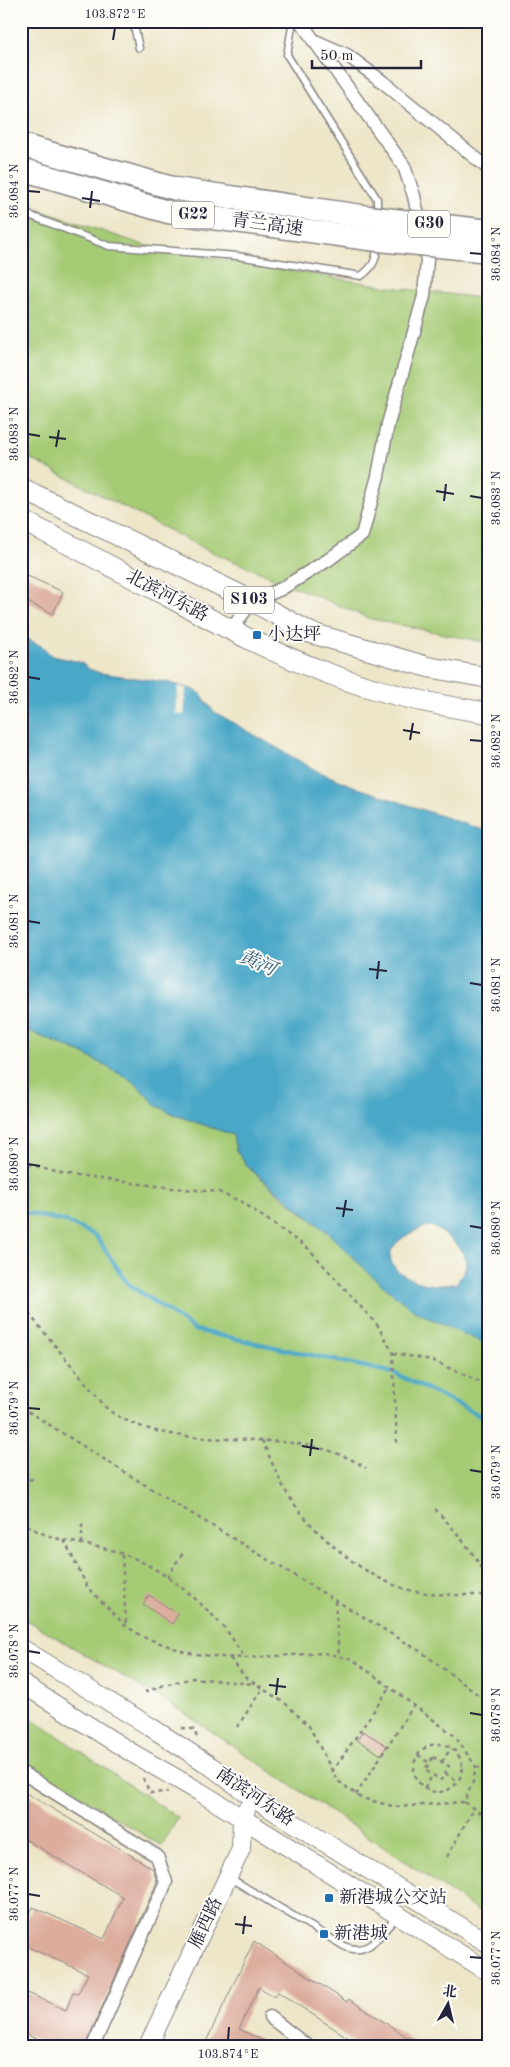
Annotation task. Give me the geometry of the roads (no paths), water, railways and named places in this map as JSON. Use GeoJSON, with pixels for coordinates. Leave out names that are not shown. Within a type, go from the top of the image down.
{"type":"FeatureCollection","features":[{"type":"Feature","properties":{"kind":"highway","name":"青兰高速"},"geometry":{"type":"LineString","coordinates":[[21,145],[176,189],[368,217]]}},
{"type":"Feature","properties":{"kind":"highway","name":"青兰高速"},"geometry":{"type":"LineString","coordinates":[[21,169],[168,212],[369,239]]}},
{"type":"Feature","properties":{"kind":"highway","name":"G30"},"geometry":{"type":"LineString","coordinates":[[368,217],[489,231]]}},
{"type":"Feature","properties":{"kind":"highway","name":"G30"},"geometry":{"type":"LineString","coordinates":[[369,239],[489,251]]}},
{"type":"Feature","properties":{"kind":"main road","name":"北滨河东路"},"geometry":{"type":"LineString","coordinates":[[21,488],[252,601],[311,633],[428,666],[489,678]]}},
{"type":"Feature","properties":{"kind":"main road","name":"北滨河东路"},"geometry":{"type":"LineString","coordinates":[[21,520],[231,630],[294,660],[358,684],[424,702],[489,714]]}},
{"type":"Feature","properties":{"kind":"main road","name":"南滨河东路"},"geometry":{"type":"LineString","coordinates":[[21,1648],[165,1736],[212,1767],[253,1798],[489,1944]]}},
{"type":"Feature","properties":{"kind":"main road","name":"南滨河东路"},"geometry":{"type":"LineString","coordinates":[[21,1683],[489,1972]]}},
{"type":"Feature","properties":{"kind":"main road","name":"雁西路"},"geometry":{"type":"LineString","coordinates":[[148,2046],[241,1849],[242,1818],[253,1798]]}},
{"type":"Feature","properties":{"kind":"street"},"geometry":{"type":"LineString","coordinates":[[231,630],[252,601],[281,589],[328,560],[362,535],[378,476],[388,424],[424,296],[426,260],[414,196],[404,166],[300,21]]}},
{"type":"Feature","properties":{"kind":"street"},"geometry":{"type":"LineString","coordinates":[[313,40],[347,55],[489,169]]}},
{"type":"Feature","properties":{"kind":"street"},"geometry":{"type":"LineString","coordinates":[[21,1772],[157,1856],[166,1882],[93,2046]]}},
{"type":"Feature","properties":{"kind":"street"},"geometry":{"type":"LineString","coordinates":[[270,2017],[307,2046]]}},
{"type":"Feature","properties":{"kind":"lane"},"geometry":{"type":"LineString","coordinates":[[133,21],[138,48]]}},
{"type":"Feature","properties":{"kind":"lane"},"geometry":{"type":"LineString","coordinates":[[21,212],[109,246],[238,256],[362,276],[376,259],[377,199],[287,55],[293,21]]}},
{"type":"Feature","properties":{"kind":"lane"},"geometry":{"type":"LineString","coordinates":[[228,1877],[342,1945],[355,1950],[369,1947],[397,1915]]}},
{"type":"Feature","properties":{"kind":"water","name":"黄河"},"geometry":{"type":"Polygon","coordinates":[[[21,636],[43,647],[52,656],[80,662],[89,669],[100,673],[166,682],[195,690],[201,694],[213,711],[317,771],[358,788],[489,832],[489,1348],[481,1342],[414,1311],[375,1279],[327,1232],[248,1167],[236,1150],[233,1135],[178,1116],[157,1106],[134,1082],[82,1053],[21,1028],[21,636]],[[430,1226],[423,1228],[400,1240],[394,1246],[391,1260],[399,1272],[416,1281],[436,1285],[457,1283],[466,1267],[465,1256],[452,1240],[430,1226]]]}},
{"type":"Feature","properties":{"kind":"waterway"},"geometry":{"type":"LineString","coordinates":[[21,1212],[67,1222],[96,1236],[127,1283],[195,1330],[394,1373],[479,1415],[489,1422]]}},
{"type":"Feature","properties":{"kind":"place","name":"小达坪"},"geometry":{"type":"Point","coordinates":[257,635]}},
{"type":"Feature","properties":{"kind":"place","name":"新港城公交站"},"geometry":{"type":"Point","coordinates":[329,1898]}},
{"type":"Feature","properties":{"kind":"place","name":"新港城"},"geometry":{"type":"Point","coordinates":[324,1934]}}]}
